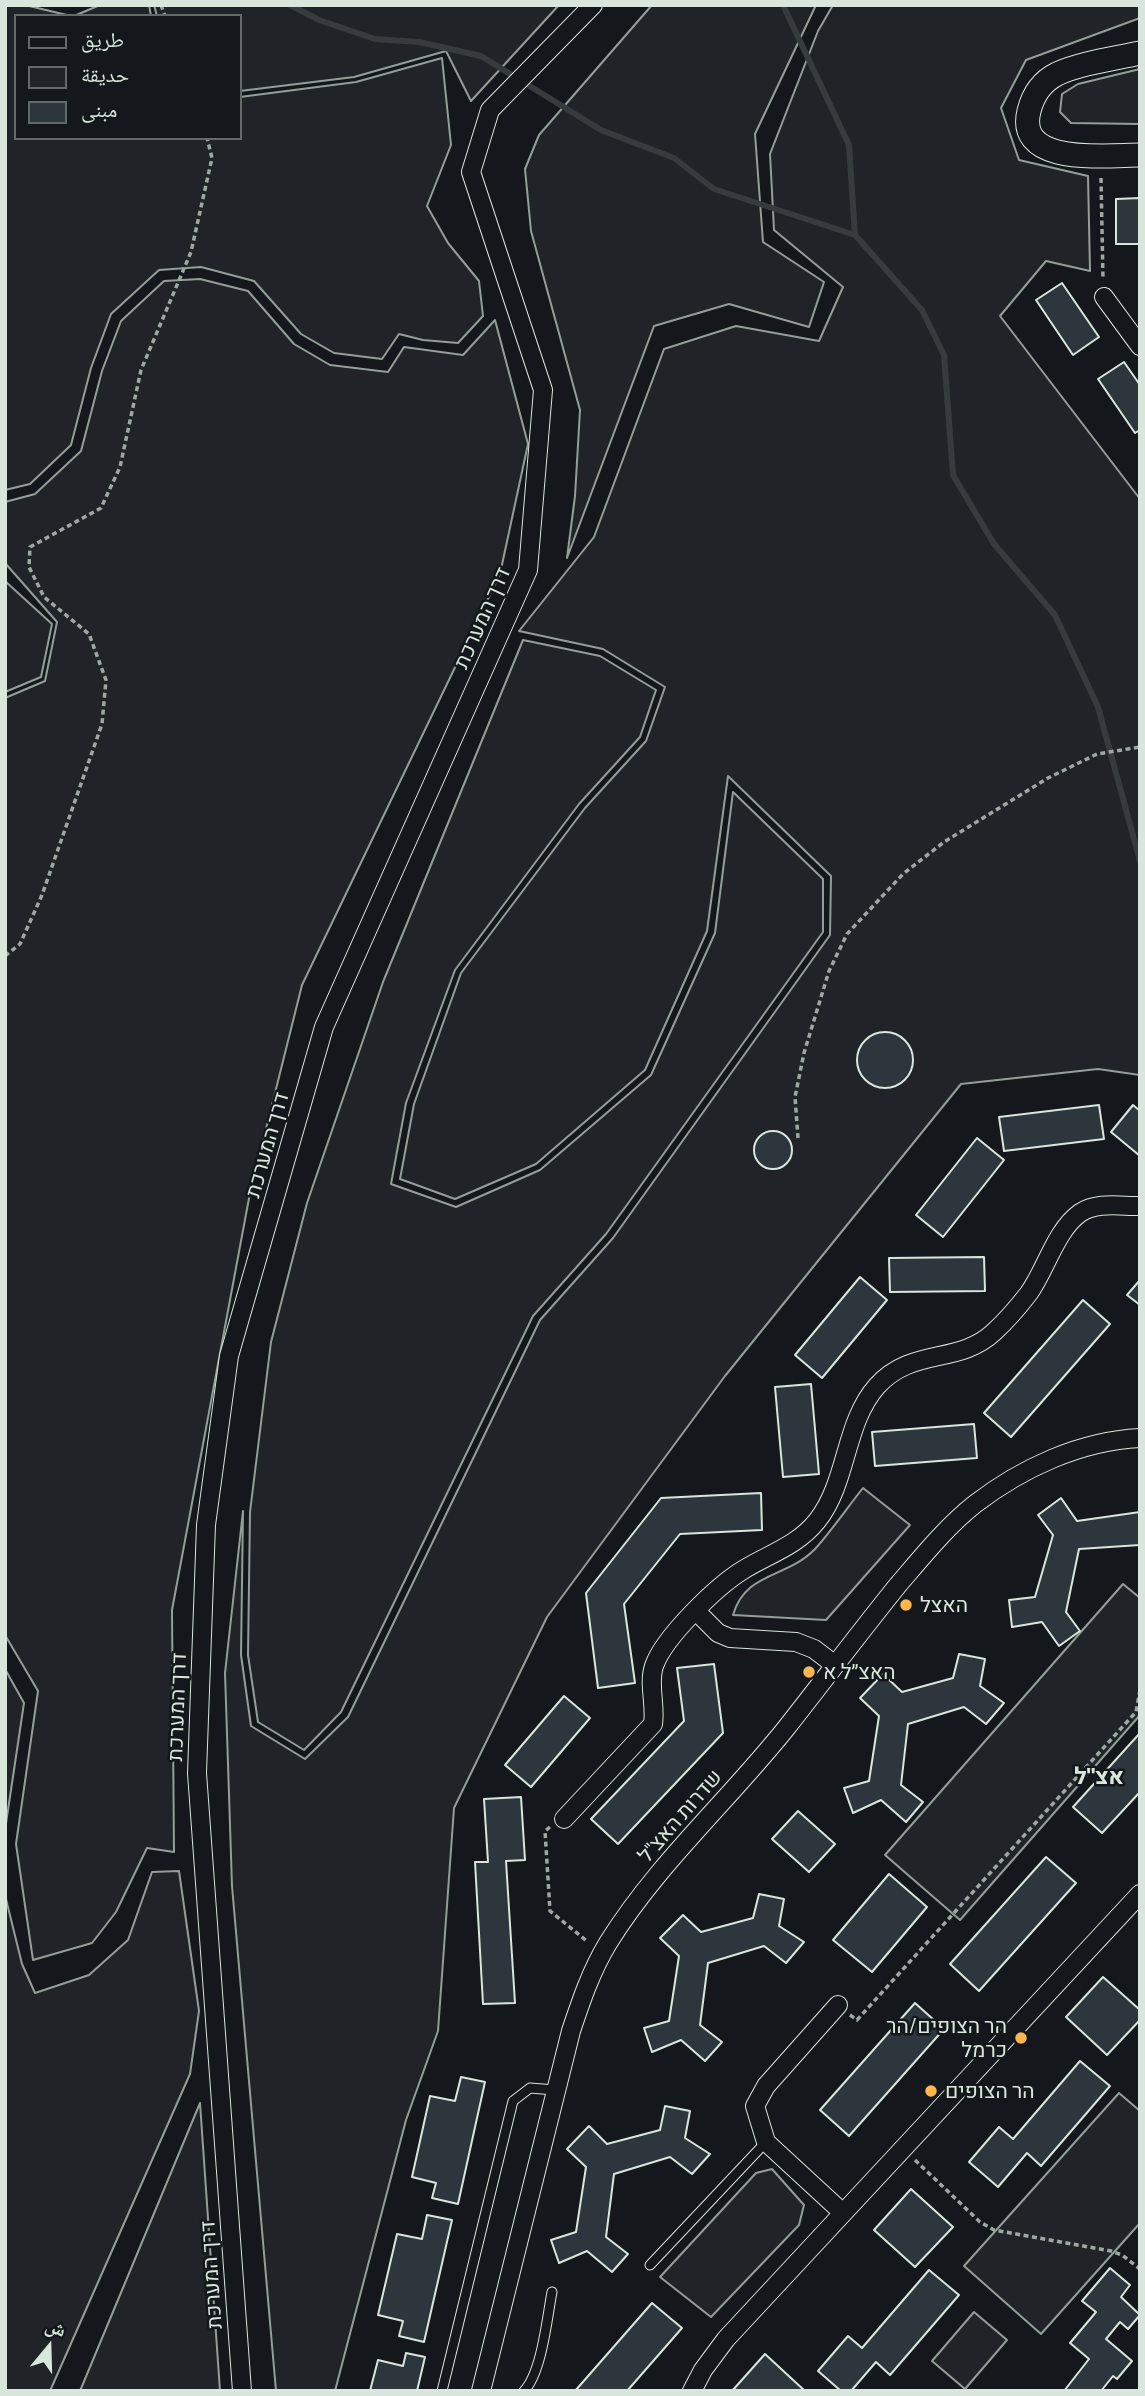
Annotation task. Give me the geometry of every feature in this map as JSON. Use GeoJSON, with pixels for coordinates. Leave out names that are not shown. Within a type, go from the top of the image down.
{"type":"FeatureCollection","features":[{"type":"Feature","properties":{"kind":"street","name":"דרך המערכת"},"geometry":{"type":"LineString","coordinates":[[242,2391],[197,1773],[206,1525],[229,1356],[324,1027],[528,570],[543,390],[471,172],[490,110],[593,5]]}},
{"type":"Feature","properties":{"kind":"street"},"geometry":{"type":"LineString","coordinates":[[1140,53],[1058,74],[1036,91],[1027,118],[1035,140],[1047,151],[1140,155]]}},
{"type":"Feature","properties":{"kind":"street"},"geometry":{"type":"LineString","coordinates":[[1104,297],[1140,346]]}},
{"type":"Feature","properties":{"kind":"street"},"geometry":{"type":"LineString","coordinates":[[564,1819],[653,1724],[654,1667],[665,1645],[728,1580],[776,1555],[818,1520],[830,1497],[864,1403],[879,1384],[922,1358],[975,1348],[994,1332],[1029,1293],[1067,1226],[1080,1213],[1097,1206],[1137,1206]]}},
{"type":"Feature","properties":{"kind":"street","name":"שדרות האצ\"ל"},"geometry":{"type":"LineString","coordinates":[[485,2390],[555,2090],[588,1981],[602,1954],[639,1898],[785,1729],[930,1546],[974,1505],[1023,1472],[1073,1451],[1121,1439],[1140,1438]]}},
{"type":"Feature","properties":{"kind":"street"},"geometry":{"type":"LineString","coordinates":[[697,1612],[718,1633],[730,1638],[796,1642],[814,1649],[835,1665]]}},
{"type":"Feature","properties":{"kind":"street"},"geometry":{"type":"LineString","coordinates":[[692,2391],[703,2370],[726,2339],[1140,1894]]}},
{"type":"Feature","properties":{"kind":"street"},"geometry":{"type":"LineString","coordinates":[[838,2005],[766,2086],[755,2106],[766,2142],[843,2213]]}},
{"type":"Feature","properties":{"kind":"lane"},"geometry":{"type":"LineString","coordinates":[[442,2391],[513,2101],[530,2088],[555,2090]]}},
{"type":"Feature","properties":{"kind":"lane"},"geometry":{"type":"LineString","coordinates":[[650,2266],[766,2142]]}},
{"type":"Feature","properties":{"kind":"lane"},"geometry":{"type":"LineString","coordinates":[[524,2391],[531,2384],[536,2369],[552,2292]]}},
{"type":"Feature","properties":{"kind":"path"},"geometry":{"type":"LineString","coordinates":[[5,956],[20,943],[42,895],[102,724],[106,680],[89,634],[44,597],[29,567],[30,547],[101,508],[120,467],[141,370],[191,252],[212,158],[208,140]]}},
{"type":"Feature","properties":{"kind":"path"},"geometry":{"type":"LineString","coordinates":[[1101,155],[1104,297]]}},
{"type":"Feature","properties":{"kind":"path"},"geometry":{"type":"LineString","coordinates":[[798,1138],[795,1097],[804,1052],[829,971],[847,934],[903,874],[973,823],[1048,778],[1097,754],[1140,747]]}},
{"type":"Feature","properties":{"kind":"path"},"geometry":{"type":"LineString","coordinates":[[838,2005],[857,2020],[1136,1712],[1140,1690]]}},
{"type":"Feature","properties":{"kind":"path"},"geometry":{"type":"LineString","coordinates":[[564,1819],[545,1831],[550,1911],[602,1954]]}},
{"type":"Feature","properties":{"kind":"path"},"geometry":{"type":"LineString","coordinates":[[903,2149],[987,2226],[1111,2251],[1122,2255],[1140,2269]]}},
{"type":"Feature","properties":{"kind":"green space"},"geometry":{"type":"Polygon","coordinates":[[[5,5],[25,5],[63,14],[14,14],[14,140],[242,140],[242,97],[356,82],[442,58],[451,145],[427,206],[448,243],[479,281],[483,316],[458,343],[423,340],[399,334],[382,359],[334,353],[301,334],[254,281],[201,267],[159,270],[111,314],[91,368],[71,445],[30,484],[5,490],[5,5]]]}},
{"type":"Feature","properties":{"kind":"green space"},"geometry":{"type":"Polygon","coordinates":[[[100,5],[149,5],[151,14],[79,14],[100,5]]]}},
{"type":"Feature","properties":{"kind":"green space"},"geometry":{"type":"Polygon","coordinates":[[[154,5],[559,5],[471,101],[446,51],[354,77],[242,91],[242,14],[156,14],[154,5]]]}},
{"type":"Feature","properties":{"kind":"green space"},"geometry":{"type":"Polygon","coordinates":[[[652,5],[816,5],[755,134],[763,242],[824,282],[809,327],[729,304],[654,326],[567,558],[575,496],[580,410],[531,231],[525,169],[539,135],[652,5]]]}},
{"type":"Feature","properties":{"kind":"green space"},"geometry":{"type":"Polygon","coordinates":[[[833,5],[1140,5],[1140,18],[1026,60],[1001,108],[1019,160],[1088,176],[1090,271],[1046,261],[1000,316],[1140,499],[1140,1075],[1098,1069],[961,1084],[725,1376],[547,1617],[454,1808],[438,2031],[406,2120],[335,2391],[276,2391],[232,1886],[225,1673],[243,1511],[241,1655],[251,1726],[305,1759],[348,1717],[540,1320],[613,1238],[830,935],[831,876],[728,776],[707,931],[645,1070],[536,1164],[455,1199],[400,1179],[414,1104],[461,973],[585,808],[646,741],[665,687],[603,649],[519,631],[594,537],[664,349],[736,326],[819,341],[843,287],[774,230],[770,154],[818,31],[833,5]]]}},
{"type":"Feature","properties":{"kind":"green space"},"geometry":{"type":"Polygon","coordinates":[[[1140,69],[1140,124],[1071,123],[1060,112],[1062,94],[1078,84],[1140,69]]]}},
{"type":"Feature","properties":{"kind":"green space"},"geometry":{"type":"Polygon","coordinates":[[[200,279],[248,291],[294,344],[330,365],[388,372],[404,347],[463,355],[495,320],[528,444],[500,574],[302,985],[250,1193],[172,1610],[174,1852],[147,1848],[116,1912],[92,1943],[33,1960],[16,1844],[38,1691],[5,1635],[5,698],[45,681],[57,622],[5,563],[5,502],[35,494],[81,451],[102,371],[121,321],[164,281],[200,279]]]}},
{"type":"Feature","properties":{"kind":"green space"},"geometry":{"type":"Polygon","coordinates":[[[5,581],[52,624],[41,677],[5,692],[5,581]]]}},
{"type":"Feature","properties":{"kind":"green space"},"geometry":{"type":"Polygon","coordinates":[[[523,640],[600,656],[656,690],[640,737],[579,804],[455,970],[406,1103],[391,1184],[456,1207],[540,1170],[651,1075],[715,933],[733,792],[823,879],[823,932],[606,1234],[533,1316],[341,1712],[304,1750],[258,1722],[248,1655],[250,1512],[271,1342],[307,1203],[383,982],[523,640]]]}},
{"type":"Feature","properties":{"kind":"green space"},"geometry":{"type":"Polygon","coordinates":[[[863,1488],[910,1525],[826,1620],[733,1615],[747,1590],[804,1559],[815,1549],[863,1488]]]}},
{"type":"Feature","properties":{"kind":"green space"},"geometry":{"type":"Polygon","coordinates":[[[1123,1584],[1140,1598],[1140,1715],[960,1920],[885,1855],[1123,1584]]]}},
{"type":"Feature","properties":{"kind":"green space"},"geometry":{"type":"Polygon","coordinates":[[[5,1669],[24,1703],[5,1830],[5,1669]]]}},
{"type":"Feature","properties":{"kind":"green space"},"geometry":{"type":"Polygon","coordinates":[[[179,1871],[199,2011],[190,2074],[50,2391],[5,2391],[5,1895],[22,1964],[35,1993],[89,1975],[128,1940],[152,1872],[179,1871]]]}},
{"type":"Feature","properties":{"kind":"green space"},"geometry":{"type":"Polygon","coordinates":[[[1119,2093],[1140,2111],[1140,2223],[1041,2334],[964,2266],[1119,2093]]]}},
{"type":"Feature","properties":{"kind":"green space"},"geometry":{"type":"Polygon","coordinates":[[[200,2103],[220,2391],[80,2391],[200,2103]]]}},
{"type":"Feature","properties":{"kind":"green space"},"geometry":{"type":"Polygon","coordinates":[[[772,2169],[804,2205],[799,2225],[711,2317],[660,2277],[756,2173],[772,2169]]]}},
{"type":"Feature","properties":{"kind":"green space"},"geometry":{"type":"Polygon","coordinates":[[[974,2312],[1007,2340],[965,2389],[932,2361],[974,2312]]]}},
{"type":"Feature","properties":{"kind":"building"},"geometry":{"type":"Polygon","coordinates":[[[1140,198],[1140,244],[1116,244],[1116,199],[1140,198]]]}},
{"type":"Feature","properties":{"kind":"building"},"geometry":{"type":"Polygon","coordinates":[[[1062,283],[1099,337],[1073,355],[1036,300],[1062,283]]]}},
{"type":"Feature","properties":{"kind":"building"},"geometry":{"type":"Polygon","coordinates":[[[1124,362],[1140,385],[1140,430],[1135,433],[1098,379],[1124,362]]]}},
{"type":"Feature","properties":{"kind":"building"},"geometry":{"type":"Polygon","coordinates":[[[879,1032],[891,1032],[901,1036],[909,1044],[913,1060],[909,1076],[901,1084],[891,1088],[879,1088],[869,1084],[861,1076],[857,1066],[857,1054],[861,1044],[869,1036],[879,1032]]]}},
{"type":"Feature","properties":{"kind":"building"},"geometry":{"type":"Polygon","coordinates":[[[1099,1105],[1104,1139],[1004,1151],[999,1117],[1099,1105]]]}},
{"type":"Feature","properties":{"kind":"building"},"geometry":{"type":"Polygon","coordinates":[[[1133,1105],[1140,1111],[1140,1156],[1111,1132],[1133,1105]]]}},
{"type":"Feature","properties":{"kind":"building"},"geometry":{"type":"Polygon","coordinates":[[[773,1131],[786,1137],[792,1150],[786,1163],[773,1169],[760,1163],[754,1150],[760,1137],[773,1131]]]}},
{"type":"Feature","properties":{"kind":"building"},"geometry":{"type":"Polygon","coordinates":[[[977,1138],[1004,1160],[943,1237],[916,1215],[977,1138]]]}},
{"type":"Feature","properties":{"kind":"building"},"geometry":{"type":"Polygon","coordinates":[[[984,1257],[985,1291],[890,1292],[889,1258],[984,1257]]]}},
{"type":"Feature","properties":{"kind":"building"},"geometry":{"type":"Polygon","coordinates":[[[860,1277],[887,1300],[822,1378],[795,1355],[860,1277]]]}},
{"type":"Feature","properties":{"kind":"building"},"geometry":{"type":"Polygon","coordinates":[[[1140,1280],[1140,1305],[1127,1295],[1140,1280]]]}},
{"type":"Feature","properties":{"kind":"building"},"geometry":{"type":"Polygon","coordinates":[[[1083,1300],[1110,1324],[1011,1437],[984,1413],[1083,1300]]]}},
{"type":"Feature","properties":{"kind":"building"},"geometry":{"type":"Polygon","coordinates":[[[811,1384],[819,1474],[783,1477],[775,1387],[811,1384]]]}},
{"type":"Feature","properties":{"kind":"building"},"geometry":{"type":"Polygon","coordinates":[[[974,1424],[977,1458],[875,1466],[872,1432],[974,1424]]]}},
{"type":"Feature","properties":{"kind":"building"},"geometry":{"type":"Polygon","coordinates":[[[761,1493],[762,1530],[680,1534],[624,1604],[635,1683],[598,1688],[586,1593],[661,1498],[761,1493]]]}},
{"type":"Feature","properties":{"kind":"building"},"geometry":{"type":"Polygon","coordinates":[[[1061,1498],[1077,1521],[1140,1512],[1140,1545],[1079,1549],[1066,1612],[1080,1631],[1059,1646],[1042,1622],[1012,1627],[1009,1600],[1035,1597],[1053,1535],[1038,1515],[1061,1498]]]}},
{"type":"Feature","properties":{"kind":"building"},"geometry":{"type":"Polygon","coordinates":[[[959,1654],[985,1659],[980,1686],[1004,1703],[986,1724],[964,1707],[908,1724],[901,1785],[923,1802],[906,1822],[881,1800],[853,1813],[844,1788],[869,1781],[879,1716],[860,1698],[883,1674],[902,1692],[953,1678],[959,1654]]]}},
{"type":"Feature","properties":{"kind":"building"},"geometry":{"type":"Polygon","coordinates":[[[714,1664],[723,1733],[618,1844],[591,1819],[684,1721],[677,1668],[714,1664]]]}},
{"type":"Feature","properties":{"kind":"building"},"geometry":{"type":"Polygon","coordinates":[[[564,1696],[590,1718],[531,1787],[505,1765],[564,1696]]]}},
{"type":"Feature","properties":{"kind":"building"},"geometry":{"type":"Polygon","coordinates":[[[1140,1733],[1140,1792],[1102,1833],[1073,1807],[1140,1733]]]}},
{"type":"Feature","properties":{"kind":"building"},"geometry":{"type":"Polygon","coordinates":[[[521,1797],[525,1860],[506,1861],[515,2003],[483,2004],[475,1862],[488,1862],[484,1799],[521,1797]]]}},
{"type":"Feature","properties":{"kind":"building"},"geometry":{"type":"Polygon","coordinates":[[[798,1811],[835,1844],[809,1872],[772,1839],[798,1811]]]}},
{"type":"Feature","properties":{"kind":"building"},"geometry":{"type":"Polygon","coordinates":[[[1046,1857],[1076,1883],[979,1991],[950,1964],[1046,1857]]]}},
{"type":"Feature","properties":{"kind":"building"},"geometry":{"type":"Polygon","coordinates":[[[889,1874],[927,1907],[872,1972],[833,1940],[889,1874]]]}},
{"type":"Feature","properties":{"kind":"building"},"geometry":{"type":"Polygon","coordinates":[[[759,1894],[784,1899],[779,1926],[804,1942],[786,1963],[764,1946],[708,1963],[700,2025],[722,2042],[705,2061],[681,2040],[652,2052],[644,2028],[669,2021],[679,1956],[660,1938],[683,1915],[701,1932],[753,1918],[759,1894]]]}},
{"type":"Feature","properties":{"kind":"building"},"geometry":{"type":"Polygon","coordinates":[[[1103,1977],[1140,2010],[1140,2020],[1107,2055],[1066,2017],[1103,1977]]]}},
{"type":"Feature","properties":{"kind":"building"},"geometry":{"type":"Polygon","coordinates":[[[915,2003],[944,2029],[849,2136],[820,2110],[915,2003]]]}},
{"type":"Feature","properties":{"kind":"building"},"geometry":{"type":"Polygon","coordinates":[[[1080,2061],[1110,2086],[1041,2166],[1027,2153],[998,2187],[969,2162],[999,2127],[1013,2139],[1080,2061]]]}},
{"type":"Feature","properties":{"kind":"building"},"geometry":{"type":"Polygon","coordinates":[[[461,2077],[485,2082],[458,2204],[432,2198],[436,2183],[412,2177],[430,2096],[455,2101],[461,2077]]]}},
{"type":"Feature","properties":{"kind":"building"},"geometry":{"type":"Polygon","coordinates":[[[665,2106],[690,2111],[685,2138],[710,2154],[692,2174],[670,2157],[614,2174],[606,2237],[628,2254],[612,2272],[587,2251],[559,2263],[551,2240],[576,2232],[586,2167],[567,2149],[589,2126],[607,2144],[660,2130],[665,2106]]]}},
{"type":"Feature","properties":{"kind":"building"},"geometry":{"type":"Polygon","coordinates":[[[911,2189],[953,2227],[915,2267],[874,2230],[911,2189]]]}},
{"type":"Feature","properties":{"kind":"building"},"geometry":{"type":"Polygon","coordinates":[[[427,2215],[452,2220],[424,2342],[399,2336],[403,2321],[378,2315],[397,2234],[422,2239],[427,2215]]]}},
{"type":"Feature","properties":{"kind":"building"},"geometry":{"type":"Polygon","coordinates":[[[1110,2268],[1130,2285],[1121,2297],[1140,2315],[1128,2329],[1120,2322],[1106,2339],[1132,2361],[1117,2379],[1113,2376],[1101,2391],[1064,2391],[1089,2359],[1070,2343],[1096,2312],[1082,2301],[1110,2268]]]}},
{"type":"Feature","properties":{"kind":"building"},"geometry":{"type":"Polygon","coordinates":[[[929,2270],[959,2295],[890,2375],[876,2362],[851,2391],[841,2391],[818,2371],[848,2336],[862,2348],[929,2270]]]}},
{"type":"Feature","properties":{"kind":"building"},"geometry":{"type":"Polygon","coordinates":[[[652,2303],[682,2328],[627,2391],[575,2391],[652,2303]]]}},
{"type":"Feature","properties":{"kind":"building"},"geometry":{"type":"Polygon","coordinates":[[[406,2353],[425,2357],[417,2391],[370,2391],[378,2360],[403,2366],[406,2353]]]}},
{"type":"Feature","properties":{"kind":"building"},"geometry":{"type":"Polygon","coordinates":[[[765,2354],[805,2391],[732,2391],[765,2354]]]}},
{"type":"Feature","properties":{"kind":"waterway"},"geometry":{"type":"LineString","coordinates":[[290,5],[319,20],[375,39],[419,42],[481,56],[601,130],[674,158],[714,189],[855,235]]}},
{"type":"Feature","properties":{"kind":"waterway"},"geometry":{"type":"LineString","coordinates":[[783,5],[849,145],[855,235],[922,310],[944,355],[953,475],[994,544],[1055,615],[1098,707],[1140,861]]}},
{"type":"Feature","properties":{"kind":"place","name":"האצל"},"geometry":{"type":"Point","coordinates":[906,1605]}},
{"type":"Feature","properties":{"kind":"place","name":"האצ״ל א"},"geometry":{"type":"Point","coordinates":[809,1672]}},
{"type":"Feature","properties":{"kind":"place","name":"הר הצופים/הר כרמל"},"geometry":{"type":"Point","coordinates":[1021,2038]}},
{"type":"Feature","properties":{"kind":"place","name":"הר הצופים"},"geometry":{"type":"Point","coordinates":[931,2091]}},
{"type":"Feature","properties":{"kind":"district","name":"אצ\"ל"},"geometry":{"type":"Point","coordinates":[1099,1776]}}]}
